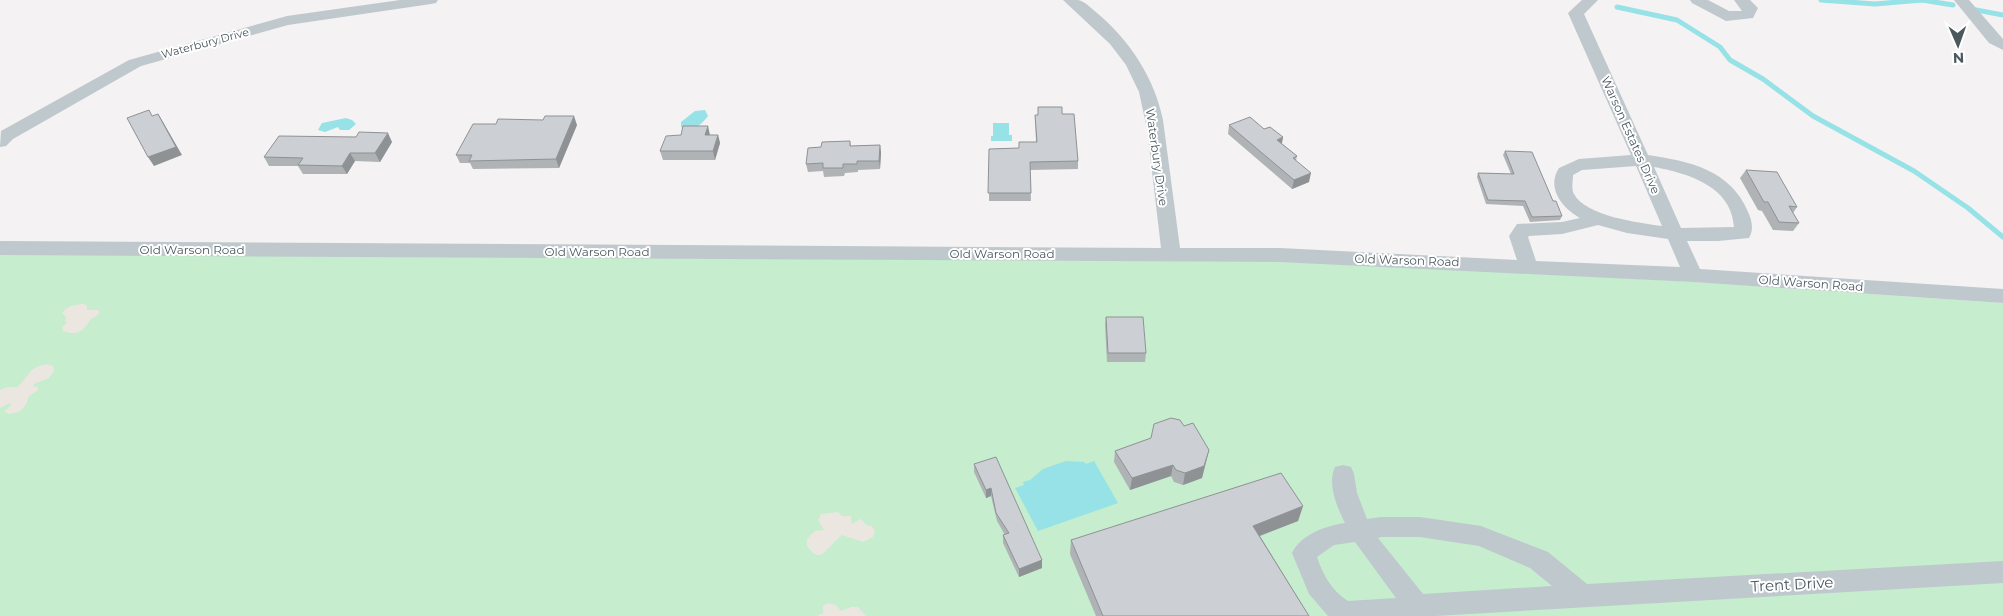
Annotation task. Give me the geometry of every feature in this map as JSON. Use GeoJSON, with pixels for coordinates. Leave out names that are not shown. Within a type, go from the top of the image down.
{"type":"FeatureCollection","features":[{"type":"Feature","properties":{"kind":"street","name":"Waterbury Drive"},"geometry":{"type":"LineString","coordinates":[[0,142],[7,135],[135,62],[287,21],[431,0]]}},
{"type":"Feature","properties":{"kind":"street"},"geometry":{"type":"LineString","coordinates":[[1076,4],[1098,0]]}},
{"type":"Feature","properties":{"kind":"street","name":"Warson Estates Drive"},"geometry":{"type":"LineString","coordinates":[[1591,0],[1576,14],[1693,274]]}},
{"type":"Feature","properties":{"kind":"street"},"geometry":{"type":"LineString","coordinates":[[1697,0],[1726,16],[1748,15],[1750,8],[1741,0]]}},
{"type":"Feature","properties":{"kind":"street"},"geometry":{"type":"LineString","coordinates":[[1961,0],[1994,40],[2003,45]]}},
{"type":"Feature","properties":{"kind":"street","name":"Waterbury Drive"},"geometry":{"type":"LineString","coordinates":[[1076,4],[1110,32],[1124,51],[1147,92],[1155,125],[1165,215],[1172,254]]}},
{"type":"Feature","properties":{"kind":"street"},"geometry":{"type":"LineString","coordinates":[[1642,160],[1675,165],[1702,174],[1720,184],[1732,195],[1744,224],[1742,233],[1694,235],[1604,222],[1597,218],[1569,202],[1562,188],[1565,172],[1579,165],[1642,160]]}},
{"type":"Feature","properties":{"kind":"street"},"geometry":{"type":"LineString","coordinates":[[1528,265],[1518,236],[1524,229],[1573,228],[1597,218]]}},
{"type":"Feature","properties":{"kind":"street","name":"Old Warson Road"},"geometry":{"type":"LineString","coordinates":[[0,248],[1280,255],[1693,274],[2003,296]]}},
{"type":"Feature","properties":{"kind":"street"},"geometry":{"type":"LineString","coordinates":[[1343,474],[1343,487],[1348,509],[1359,530],[1419,611]]}},
{"type":"Feature","properties":{"kind":"street"},"geometry":{"type":"LineString","coordinates":[[1359,530],[1381,527],[1420,527],[1481,536],[1539,560],[1581,594]]}},
{"type":"Feature","properties":{"kind":"street","name":"Trent Drive"},"geometry":{"type":"LineString","coordinates":[[1359,530],[1329,536],[1304,553],[1310,574],[1328,600],[1344,613],[1367,615],[1419,611],[1581,594],[2003,572]]}},
{"type":"Feature","properties":{"kind":"green space"},"geometry":{"type":"Polygon","coordinates":[[[0,254],[1328,262],[1695,282],[2003,303],[2003,616],[0,616],[0,254]]]}},
{"type":"Feature","properties":{"kind":"sand"},"geometry":{"type":"Polygon","coordinates":[[[84,304],[87,306],[87,310],[99,310],[99,314],[78,332],[63,331],[62,327],[67,323],[65,321],[66,317],[62,313],[72,306],[84,304]]]}},
{"type":"Feature","properties":{"kind":"sand"},"geometry":{"type":"Polygon","coordinates":[[[47,364],[53,366],[54,371],[49,378],[34,384],[33,386],[38,387],[38,390],[28,397],[23,408],[10,414],[4,412],[11,405],[10,403],[0,408],[0,390],[7,387],[17,387],[32,370],[47,364]]]}},
{"type":"Feature","properties":{"kind":"sand"},"geometry":{"type":"Polygon","coordinates":[[[838,512],[842,516],[851,516],[852,524],[860,519],[866,525],[872,526],[875,531],[873,537],[863,542],[842,535],[824,553],[816,555],[807,546],[807,539],[815,531],[824,530],[818,520],[821,514],[838,512]]]}},
{"type":"Feature","properties":{"kind":"sand"},"geometry":{"type":"Polygon","coordinates":[[[828,603],[836,605],[841,611],[851,607],[858,607],[866,616],[817,616],[823,613],[823,606],[828,603]]]}},
{"type":"Feature","properties":{"kind":"water"},"geometry":{"type":"Polygon","coordinates":[[[705,110],[708,116],[699,125],[693,129],[681,127],[681,122],[695,111],[705,110]]]}},
{"type":"Feature","properties":{"kind":"water"},"geometry":{"type":"Polygon","coordinates":[[[346,118],[356,124],[349,130],[340,130],[338,127],[325,132],[318,130],[322,123],[346,118]]]}},
{"type":"Feature","properties":{"kind":"water"},"geometry":{"type":"Polygon","coordinates":[[[993,123],[1009,123],[1009,135],[1012,135],[1012,141],[991,141],[993,123]]]}},
{"type":"Feature","properties":{"kind":"water"},"geometry":{"type":"Polygon","coordinates":[[[1066,461],[1084,462],[1086,464],[1094,461],[1118,503],[1038,531],[1015,488],[1024,485],[1023,482],[1030,480],[1043,469],[1066,461]]]}},
{"type":"Feature","properties":{"kind":"building"},"geometry":{"type":"Polygon","coordinates":[[[1038,107],[1062,107],[1062,114],[1074,114],[1078,161],[1030,162],[1031,193],[988,193],[989,149],[1019,148],[1019,142],[1037,142],[1035,115],[1038,115],[1038,107]]]}},
{"type":"Feature","properties":{"kind":"building"},"geometry":{"type":"Polygon","coordinates":[[[149,110],[152,116],[158,114],[176,147],[148,157],[127,118],[149,110]]]}},
{"type":"Feature","properties":{"kind":"building"},"geometry":{"type":"Polygon","coordinates":[[[545,116],[574,116],[556,159],[469,161],[472,155],[456,155],[473,124],[496,124],[498,119],[543,120],[545,116]]]}},
{"type":"Feature","properties":{"kind":"building"},"geometry":{"type":"Polygon","coordinates":[[[1250,117],[1264,129],[1270,127],[1283,137],[1277,140],[1297,156],[1293,158],[1311,173],[1294,180],[1229,125],[1250,117]]]}},
{"type":"Feature","properties":{"kind":"building"},"geometry":{"type":"Polygon","coordinates":[[[683,126],[708,126],[705,135],[718,135],[713,151],[660,151],[666,136],[681,135],[683,126]]]}},
{"type":"Feature","properties":{"kind":"building"},"geometry":{"type":"Polygon","coordinates":[[[359,132],[388,133],[375,153],[350,153],[342,166],[298,165],[303,158],[264,157],[279,136],[356,137],[359,132]]]}},
{"type":"Feature","properties":{"kind":"building"},"geometry":{"type":"Polygon","coordinates":[[[850,141],[850,146],[880,145],[879,161],[857,161],[857,164],[843,164],[843,168],[823,168],[823,163],[806,164],[808,148],[821,147],[822,142],[850,141]]]}},
{"type":"Feature","properties":{"kind":"building"},"geometry":{"type":"Polygon","coordinates":[[[1505,151],[1532,152],[1553,201],[1556,201],[1562,216],[1532,217],[1525,201],[1488,200],[1478,173],[1514,174],[1505,151]]]}},
{"type":"Feature","properties":{"kind":"building"},"geometry":{"type":"Polygon","coordinates":[[[1746,170],[1777,172],[1797,207],[1789,206],[1799,223],[1779,222],[1768,202],[1764,202],[1746,170]]]}},
{"type":"Feature","properties":{"kind":"building"},"geometry":{"type":"Polygon","coordinates":[[[1106,317],[1143,317],[1146,353],[1108,353],[1106,317]]]}},
{"type":"Feature","properties":{"kind":"building"},"geometry":{"type":"Polygon","coordinates":[[[1171,418],[1180,420],[1184,426],[1193,423],[1209,450],[1204,466],[1185,473],[1176,470],[1173,465],[1132,478],[1115,451],[1151,438],[1154,424],[1171,418]]]}},
{"type":"Feature","properties":{"kind":"building"},"geometry":{"type":"Polygon","coordinates":[[[996,457],[1042,560],[1019,569],[1003,535],[1009,533],[996,513],[991,488],[986,490],[974,464],[996,457]]]}},
{"type":"Feature","properties":{"kind":"building"},"geometry":{"type":"Polygon","coordinates":[[[1281,473],[1303,506],[1253,526],[1309,616],[1103,616],[1071,540],[1281,473]]]}},
{"type":"Feature","properties":{"kind":"waterway"},"geometry":{"type":"LineString","coordinates":[[1821,0],[1875,4],[1922,0],[1953,5]]}},
{"type":"Feature","properties":{"kind":"waterway"},"geometry":{"type":"LineString","coordinates":[[1617,7],[1677,20],[1720,47],[1730,60],[1763,79],[1813,116],[1914,171],[1968,208],[2003,237]]}},
{"type":"Feature","properties":{"kind":"waterway"},"geometry":{"type":"LineString","coordinates":[[1971,9],[2003,15]]}}]}
